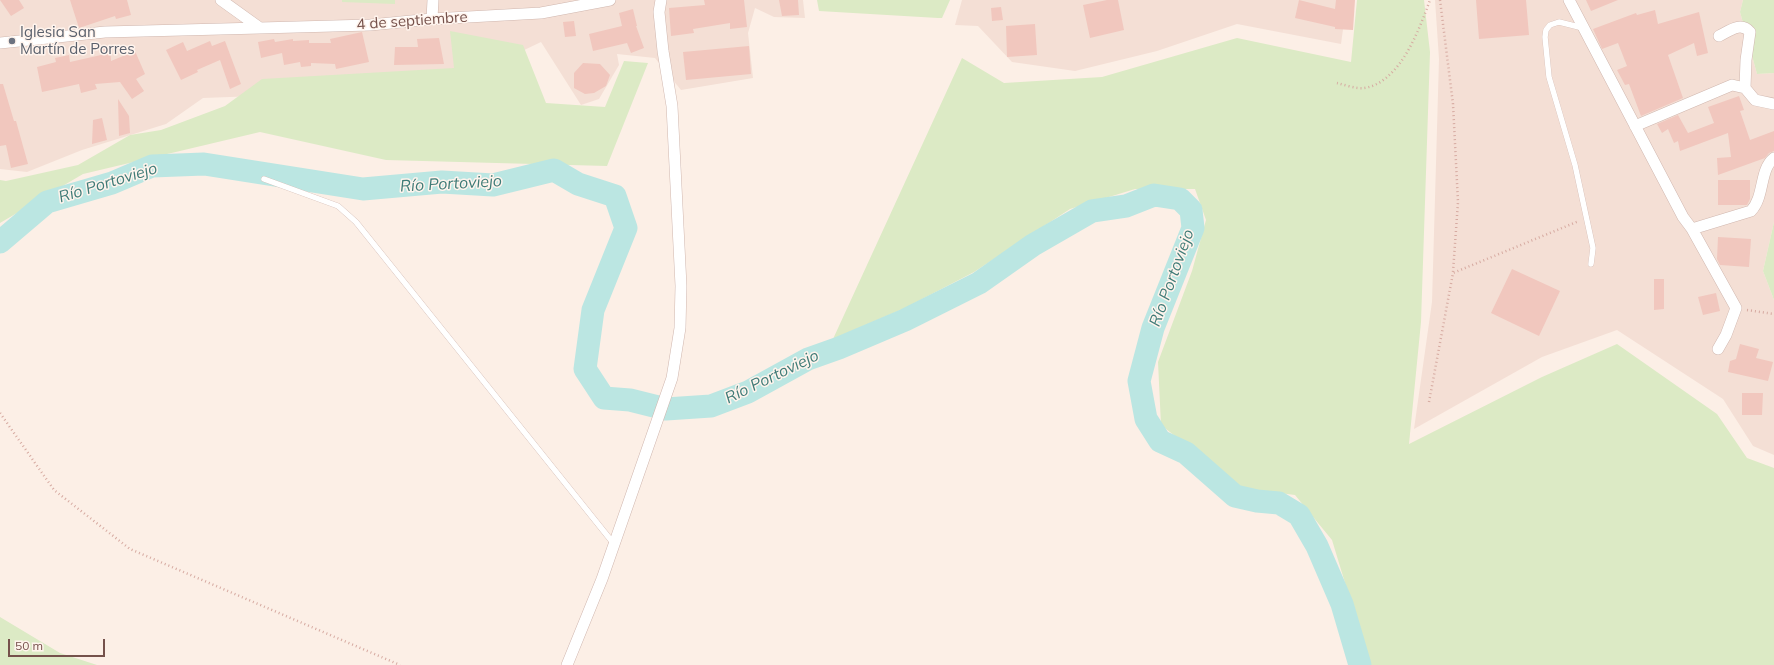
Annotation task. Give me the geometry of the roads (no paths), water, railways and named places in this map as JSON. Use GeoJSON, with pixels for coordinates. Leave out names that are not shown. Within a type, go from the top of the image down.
{"type":"FeatureCollection","features":[{"type":"Feature","properties":{"kind":"street"},"geometry":{"type":"LineString","coordinates":[[221,0],[260,28]]}},
{"type":"Feature","properties":{"kind":"street"},"geometry":{"type":"LineString","coordinates":[[432,18],[433,0]]}},
{"type":"Feature","properties":{"kind":"street","name":"4 de septiembre"},"geometry":{"type":"LineString","coordinates":[[0,43],[105,32],[370,25],[432,18],[541,13],[610,0]]}},
{"type":"Feature","properties":{"kind":"street"},"geometry":{"type":"LineString","coordinates":[[567,665],[614,545],[672,378],[680,328],[682,286],[672,106],[663,43],[660,12],[661,0]]}},
{"type":"Feature","properties":{"kind":"street"},"geometry":{"type":"LineString","coordinates":[[1569,0],[1682,217],[1692,229],[1736,308],[1726,335],[1718,349]]}},
{"type":"Feature","properties":{"kind":"street"},"geometry":{"type":"LineString","coordinates":[[1719,36],[1741,26],[1750,32],[1746,60],[1745,88]]}},
{"type":"Feature","properties":{"kind":"street"},"geometry":{"type":"LineString","coordinates":[[1635,126],[1732,85],[1745,88],[1755,100],[1774,104]]}},
{"type":"Feature","properties":{"kind":"street"},"geometry":{"type":"LineString","coordinates":[[1692,229],[1751,210],[1756,205],[1767,166],[1774,158]]}},
{"type":"Feature","properties":{"kind":"lane"},"geometry":{"type":"LineString","coordinates":[[1583,28],[1559,22],[1550,25],[1546,30],[1545,37],[1549,77],[1575,165],[1587,218],[1593,248],[1591,264]]}},
{"type":"Feature","properties":{"kind":"lane"},"geometry":{"type":"LineString","coordinates":[[264,179],[338,206],[356,222],[614,545]]}},
{"type":"Feature","properties":{"kind":"waterway","name":"Río Portoviejo"},"geometry":{"type":"LineString","coordinates":[[0,242],[47,202],[112,183],[152,166],[204,164],[363,189],[442,182],[493,185],[554,170],[578,184],[615,196],[626,228],[593,310],[585,369],[604,398],[630,400],[666,409],[711,406],[748,392],[808,359],[839,348],[905,320],[979,283],[1033,245],[1092,211],[1126,206],[1154,195],[1180,199],[1191,210],[1193,228],[1153,328],[1139,381],[1146,419],[1160,441],[1186,453],[1235,496],[1257,501],[1279,503],[1299,515],[1317,546],[1342,604],[1360,665]]}},
{"type":"Feature","properties":{"kind":"place","name":"Iglesia San Martín de Porres"},"geometry":{"type":"Point","coordinates":[12,41]}}]}
